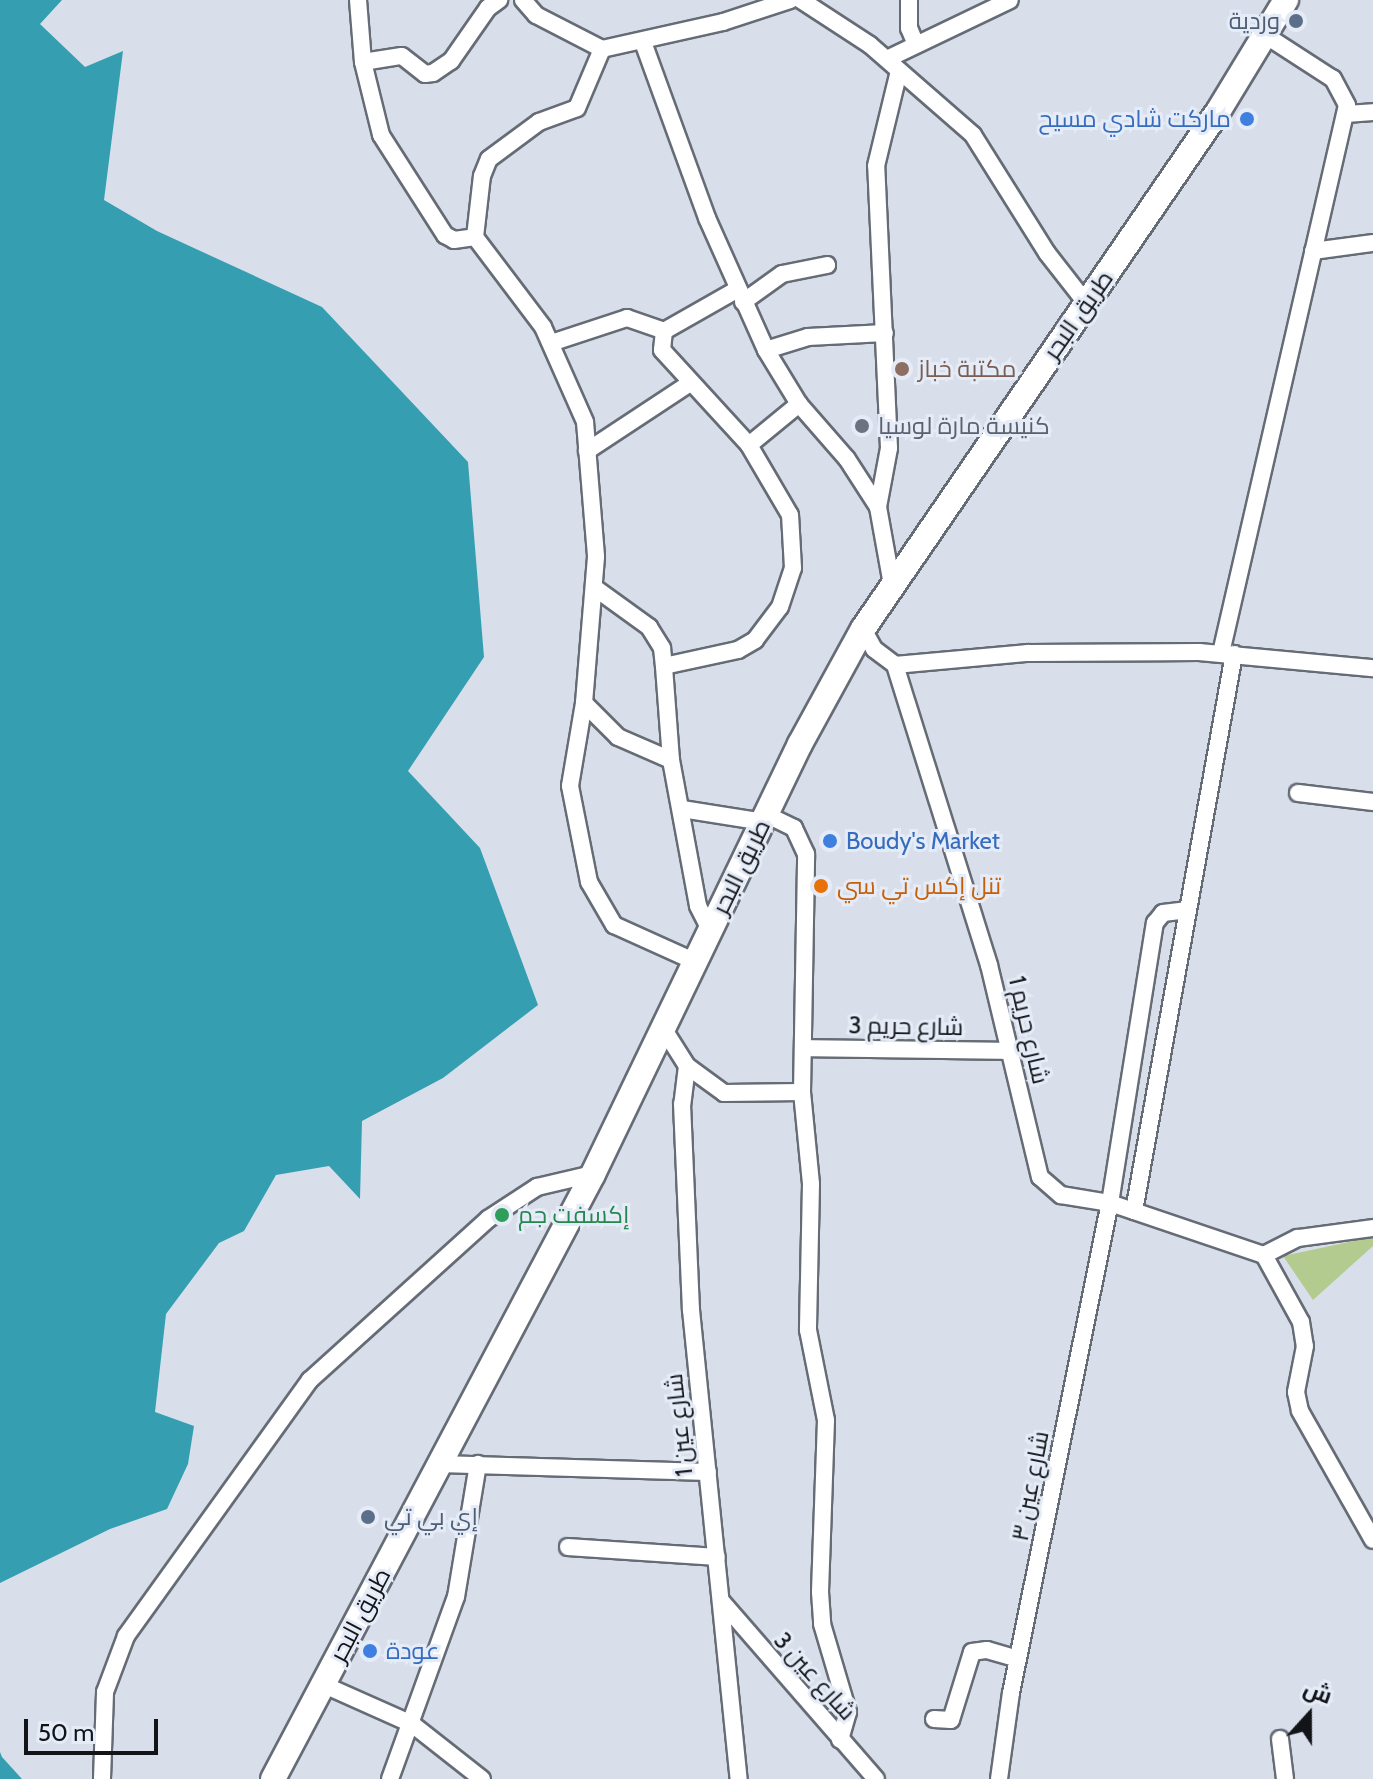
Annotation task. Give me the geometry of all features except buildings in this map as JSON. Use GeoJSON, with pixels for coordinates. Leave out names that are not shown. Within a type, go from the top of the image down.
{"type":"FeatureCollection","features":[{"type":"Feature","properties":{"kind":"main road","name":"طريق البحر"},"geometry":{"type":"LineString","coordinates":[[273,1779],[593,1174],[765,818],[863,629],[1086,303],[1265,35],[1282,2]]}},
{"type":"Feature","properties":{"kind":"street"},"geometry":{"type":"LineString","coordinates":[[358,0],[363,62],[381,135],[414,193],[448,238],[475,237]]}},
{"type":"Feature","properties":{"kind":"street"},"geometry":{"type":"LineString","coordinates":[[363,62],[402,56],[425,74],[433,73],[451,61],[499,0]]}},
{"type":"Feature","properties":{"kind":"street"},"geometry":{"type":"LineString","coordinates":[[523,0],[536,15],[602,49],[643,42],[790,0]]}},
{"type":"Feature","properties":{"kind":"street"},"geometry":{"type":"LineString","coordinates":[[801,0],[893,65],[973,135],[1047,253],[1086,303]]}},
{"type":"Feature","properties":{"kind":"street"},"geometry":{"type":"LineString","coordinates":[[909,0],[909,28],[915,42]]}},
{"type":"Feature","properties":{"kind":"street"},"geometry":{"type":"LineString","coordinates":[[892,585],[878,507],[889,448],[876,166],[893,65],[915,42],[1010,0]]}},
{"type":"Feature","properties":{"kind":"street"},"geometry":{"type":"LineString","coordinates":[[1134,1211],[1228,653],[1313,251],[1346,114],[1345,95],[1333,79],[1265,35]]}},
{"type":"Feature","properties":{"kind":"street"},"geometry":{"type":"LineString","coordinates":[[643,42],[740,295],[766,350],[799,404],[847,459],[878,507]]}},
{"type":"Feature","properties":{"kind":"street"},"geometry":{"type":"LineString","coordinates":[[602,49],[577,108],[539,122],[489,159],[482,176],[475,237],[551,343],[582,411],[595,588],[587,623],[584,703],[570,786],[589,882],[614,925],[696,962]]}},
{"type":"Feature","properties":{"kind":"street"},"geometry":{"type":"LineString","coordinates":[[1346,114],[1373,112]]}},
{"type":"Feature","properties":{"kind":"street"},"geometry":{"type":"LineString","coordinates":[[1313,251],[1373,243]]}},
{"type":"Feature","properties":{"kind":"street"},"geometry":{"type":"LineString","coordinates":[[551,343],[627,318],[664,331],[782,274],[827,265]]}},
{"type":"Feature","properties":{"kind":"street"},"geometry":{"type":"LineString","coordinates":[[664,331],[662,350],[749,445],[780,493],[794,531],[787,589],[766,629],[748,645],[664,666]]}},
{"type":"Feature","properties":{"kind":"street"},"geometry":{"type":"LineString","coordinates":[[766,350],[821,335],[885,333]]}},
{"type":"Feature","properties":{"kind":"street"},"geometry":{"type":"LineString","coordinates":[[587,451],[690,383]]}},
{"type":"Feature","properties":{"kind":"street"},"geometry":{"type":"LineString","coordinates":[[749,445],[799,404]]}},
{"type":"Feature","properties":{"kind":"street"},"geometry":{"type":"LineString","coordinates":[[595,588],[649,627],[662,648],[671,760],[698,906],[710,930]]}},
{"type":"Feature","properties":{"kind":"street"},"geometry":{"type":"LineString","coordinates":[[863,629],[874,649],[895,665],[1028,653],[1228,653],[1373,668]]}},
{"type":"Feature","properties":{"kind":"street","name":"شارع حريم 1"},"geometry":{"type":"LineString","coordinates":[[895,665],[981,937],[1040,1177],[1061,1195],[1110,1203],[1264,1255]]}},
{"type":"Feature","properties":{"kind":"street"},"geometry":{"type":"LineString","coordinates":[[584,703],[618,737],[671,760]]}},
{"type":"Feature","properties":{"kind":"street"},"geometry":{"type":"LineString","coordinates":[[1298,793],[1373,802]]}},
{"type":"Feature","properties":{"kind":"street"},"geometry":{"type":"LineString","coordinates":[[682,809],[765,818],[794,828],[806,849],[802,1092],[811,1184],[808,1330],[826,1420],[820,1592],[822,1624],[848,1712],[840,1740]]}},
{"type":"Feature","properties":{"kind":"street","name":"شارع عين ٣"},"geometry":{"type":"LineString","coordinates":[[999,1779],[1018,1659],[1110,1203],[1155,923],[1163,913],[1186,910]]}},
{"type":"Feature","properties":{"kind":"street"},"geometry":{"type":"LineString","coordinates":[[663,1028],[687,1066],[715,1089],[733,1096],[802,1092]]}},
{"type":"Feature","properties":{"kind":"street","name":"شارع حريم 3"},"geometry":{"type":"LineString","coordinates":[[803,1048],[1009,1051]]}},
{"type":"Feature","properties":{"kind":"street","name":"شارع عين 1"},"geometry":{"type":"LineString","coordinates":[[687,1066],[682,1104],[691,1310],[739,1779]]}},
{"type":"Feature","properties":{"kind":"street"},"geometry":{"type":"LineString","coordinates":[[102,1779],[105,1692],[126,1636],[310,1380],[488,1219],[537,1187],[593,1174]]}},
{"type":"Feature","properties":{"kind":"street"},"geometry":{"type":"LineString","coordinates":[[1373,1228],[1298,1238],[1264,1255],[1301,1322],[1305,1346],[1297,1381],[1300,1411],[1373,1540]]}},
{"type":"Feature","properties":{"kind":"street"},"geometry":{"type":"LineString","coordinates":[[439,1464],[708,1472]]}},
{"type":"Feature","properties":{"kind":"street"},"geometry":{"type":"LineString","coordinates":[[390,1779],[456,1597],[478,1464]]}},
{"type":"Feature","properties":{"kind":"street"},"geometry":{"type":"LineString","coordinates":[[568,1547],[717,1557]]}},
{"type":"Feature","properties":{"kind":"street","name":"شارع عين 3"},"geometry":{"type":"LineString","coordinates":[[722,1601],[876,1779]]}},
{"type":"Feature","properties":{"kind":"street"},"geometry":{"type":"LineString","coordinates":[[934,1719],[951,1720],[972,1652],[1018,1659]]}},
{"type":"Feature","properties":{"kind":"street"},"geometry":{"type":"LineString","coordinates":[[322,1684],[412,1724],[482,1779]]}},
{"type":"Feature","properties":{"kind":"street"},"geometry":{"type":"LineString","coordinates":[[1280,1739],[1285,1779]]}},
{"type":"Feature","properties":{"kind":"green space"},"geometry":{"type":"Polygon","coordinates":[[[1373,1237],[1373,1246],[1313,1300],[1283,1256],[1373,1237]]]}},
{"type":"Feature","properties":{"kind":"water"},"geometry":{"type":"Polygon","coordinates":[[[0,0],[62,0],[40,24],[85,67],[123,51],[104,200],[157,231],[322,307],[468,462],[484,657],[408,771],[480,848],[538,1005],[443,1078],[362,1121],[360,1199],[329,1166],[276,1175],[244,1231],[219,1243],[166,1314],[155,1412],[194,1426],[188,1464],[167,1509],[110,1529],[0,1583],[0,0]]]}},
{"type":"Feature","properties":{"kind":"water"},"geometry":{"type":"Polygon","coordinates":[[[0,1752],[2,1757],[22,1779],[0,1779],[0,1752]]]}},
{"type":"Feature","properties":{"kind":"place","name":"وردية"},"geometry":{"type":"Point","coordinates":[1296,21]}},
{"type":"Feature","properties":{"kind":"place","name":"ماركت شادي مسيح"},"geometry":{"type":"Point","coordinates":[1247,119]}},
{"type":"Feature","properties":{"kind":"place","name":"مكتبة خباز"},"geometry":{"type":"Point","coordinates":[902,369]}},
{"type":"Feature","properties":{"kind":"place","name":"كنيسة مارة لوسيا"},"geometry":{"type":"Point","coordinates":[862,426]}},
{"type":"Feature","properties":{"kind":"place","name":"Boudy's Market"},"geometry":{"type":"Point","coordinates":[830,841]}},
{"type":"Feature","properties":{"kind":"place","name":"تنل إكس تي سي"},"geometry":{"type":"Point","coordinates":[821,886]}},
{"type":"Feature","properties":{"kind":"place","name":"إكسفت جم"},"geometry":{"type":"Point","coordinates":[502,1215]}},
{"type":"Feature","properties":{"kind":"place","name":"إي بي تي"},"geometry":{"type":"Point","coordinates":[368,1517]}},
{"type":"Feature","properties":{"kind":"place","name":"عودة"},"geometry":{"type":"Point","coordinates":[370,1651]}}]}
